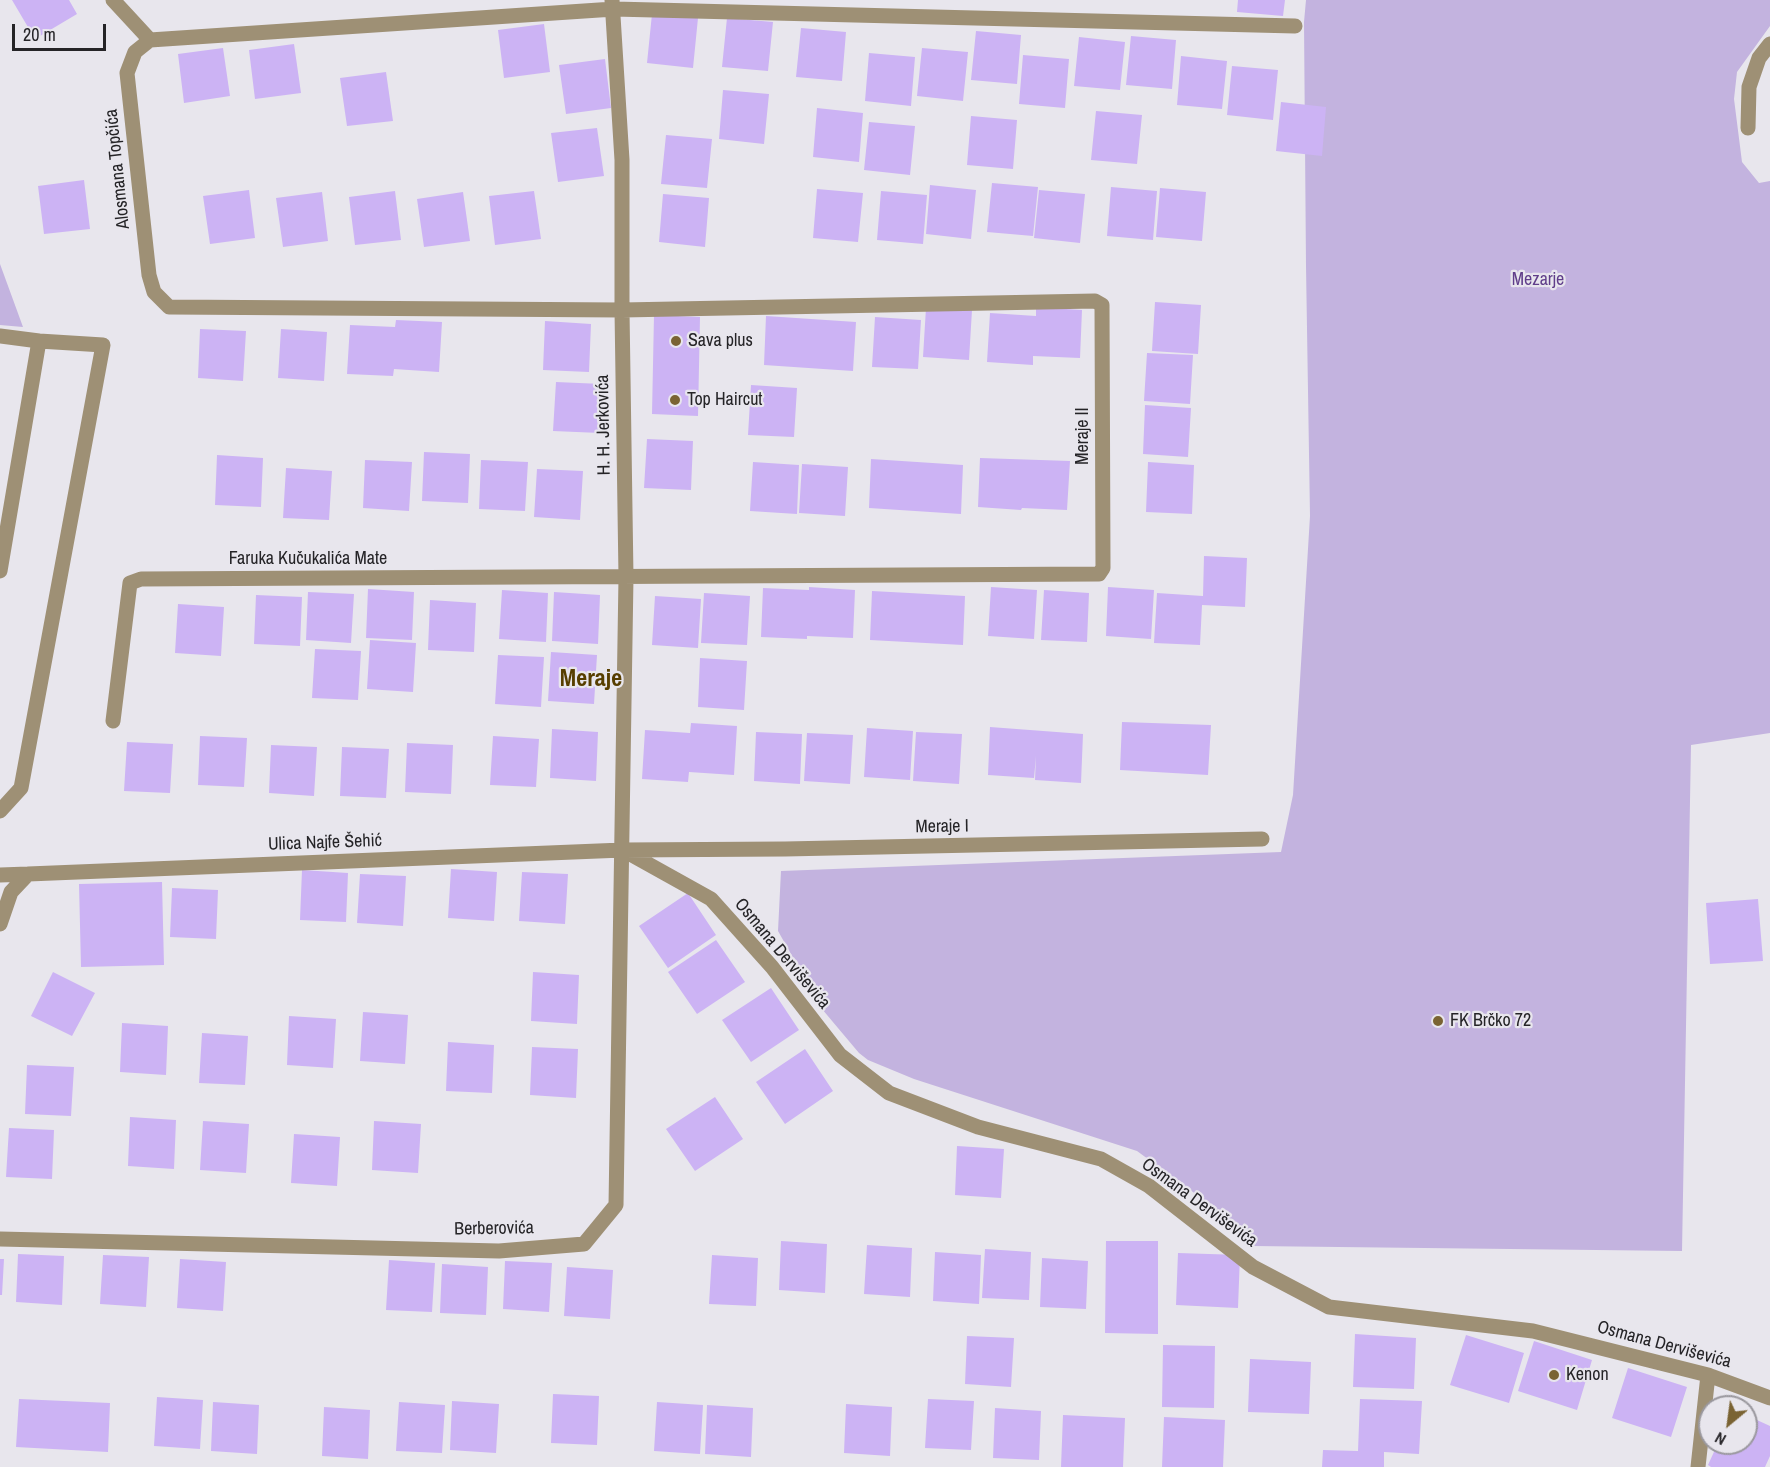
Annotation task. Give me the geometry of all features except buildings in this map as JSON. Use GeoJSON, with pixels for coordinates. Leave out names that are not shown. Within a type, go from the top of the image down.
{"type":"FeatureCollection","features":[{"type":"Feature","properties":{"kind":"street"},"geometry":{"type":"LineString","coordinates":[[113,0],[150,40],[613,4],[1295,26]]}},
{"type":"Feature","properties":{"kind":"street","name":"H. H. Jerkovića"},"geometry":{"type":"LineString","coordinates":[[613,4],[622,160],[627,577],[623,850]]}},
{"type":"Feature","properties":{"kind":"street","name":"Alosmana Topčića"},"geometry":{"type":"LineString","coordinates":[[150,40],[135,52],[127,73],[149,275],[154,292],[169,307],[622,310]]}},
{"type":"Feature","properties":{"kind":"street"},"geometry":{"type":"LineString","coordinates":[[1748,128],[1749,87],[1759,58],[1770,44]]}},
{"type":"Feature","properties":{"kind":"street","name":"Meraje II"},"geometry":{"type":"LineString","coordinates":[[622,310],[1095,301],[1102,305],[1103,568],[1099,574],[627,577]]}},
{"type":"Feature","properties":{"kind":"street"},"geometry":{"type":"LineString","coordinates":[[0,336],[103,345],[21,788],[0,811]]}},
{"type":"Feature","properties":{"kind":"street"},"geometry":{"type":"LineString","coordinates":[[0,571],[39,340]]}},
{"type":"Feature","properties":{"kind":"street","name":"Faruka Kučukalića Mate"},"geometry":{"type":"LineString","coordinates":[[113,721],[130,583],[141,579],[627,577]]}},
{"type":"Feature","properties":{"kind":"street","name":"Meraje I"},"geometry":{"type":"LineString","coordinates":[[623,850],[797,849],[1262,839]]}},
{"type":"Feature","properties":{"kind":"street","name":"Ulica Najfe Šehić"},"geometry":{"type":"LineString","coordinates":[[0,875],[623,850]]}},
{"type":"Feature","properties":{"kind":"street","name":"Berberovića"},"geometry":{"type":"LineString","coordinates":[[0,1239],[499,1251],[584,1244],[616,1205],[623,850]]}},
{"type":"Feature","properties":{"kind":"street","name":"Osmana Derviševića"},"geometry":{"type":"LineString","coordinates":[[623,850],[711,900],[772,967],[840,1055],[889,1093],[978,1127],[1101,1159],[1149,1186],[1253,1267],[1329,1307],[1533,1331],[1708,1375],[1770,1398]]}},
{"type":"Feature","properties":{"kind":"street"},"geometry":{"type":"LineString","coordinates":[[0,924],[11,892],[28,874]]}},
{"type":"Feature","properties":{"kind":"street"},"geometry":{"type":"LineString","coordinates":[[1698,1467],[1708,1375]]}},
{"type":"Feature","properties":{"kind":"green space","name":"Mezarje"},"geometry":{"type":"Polygon","coordinates":[[[1306,0],[1770,0],[1770,26],[1737,72],[1734,99],[1742,162],[1759,183],[1770,181],[1770,733],[1691,745],[1682,1251],[1253,1246],[1197,1195],[1137,1151],[914,1079],[868,1060],[859,1053],[822,1009],[778,931],[781,871],[1281,852],[1293,795],[1310,516],[1304,22],[1306,0]]]}},
{"type":"Feature","properties":{"kind":"green space"},"geometry":{"type":"Polygon","coordinates":[[[0,264],[23,327],[0,325],[0,264]]]}},
{"type":"Feature","properties":{"kind":"place","name":"Sava plus"},"geometry":{"type":"Point","coordinates":[676,341]}},
{"type":"Feature","properties":{"kind":"place","name":"Top Haircut"},"geometry":{"type":"Point","coordinates":[675,400]}},
{"type":"Feature","properties":{"kind":"place","name":"FK Brčko 72"},"geometry":{"type":"Point","coordinates":[1438,1021]}},
{"type":"Feature","properties":{"kind":"place","name":"Kenon"},"geometry":{"type":"Point","coordinates":[1554,1375]}},
{"type":"Feature","properties":{"kind":"district","name":"Meraje"},"geometry":{"type":"Point","coordinates":[591,680]}}]}
